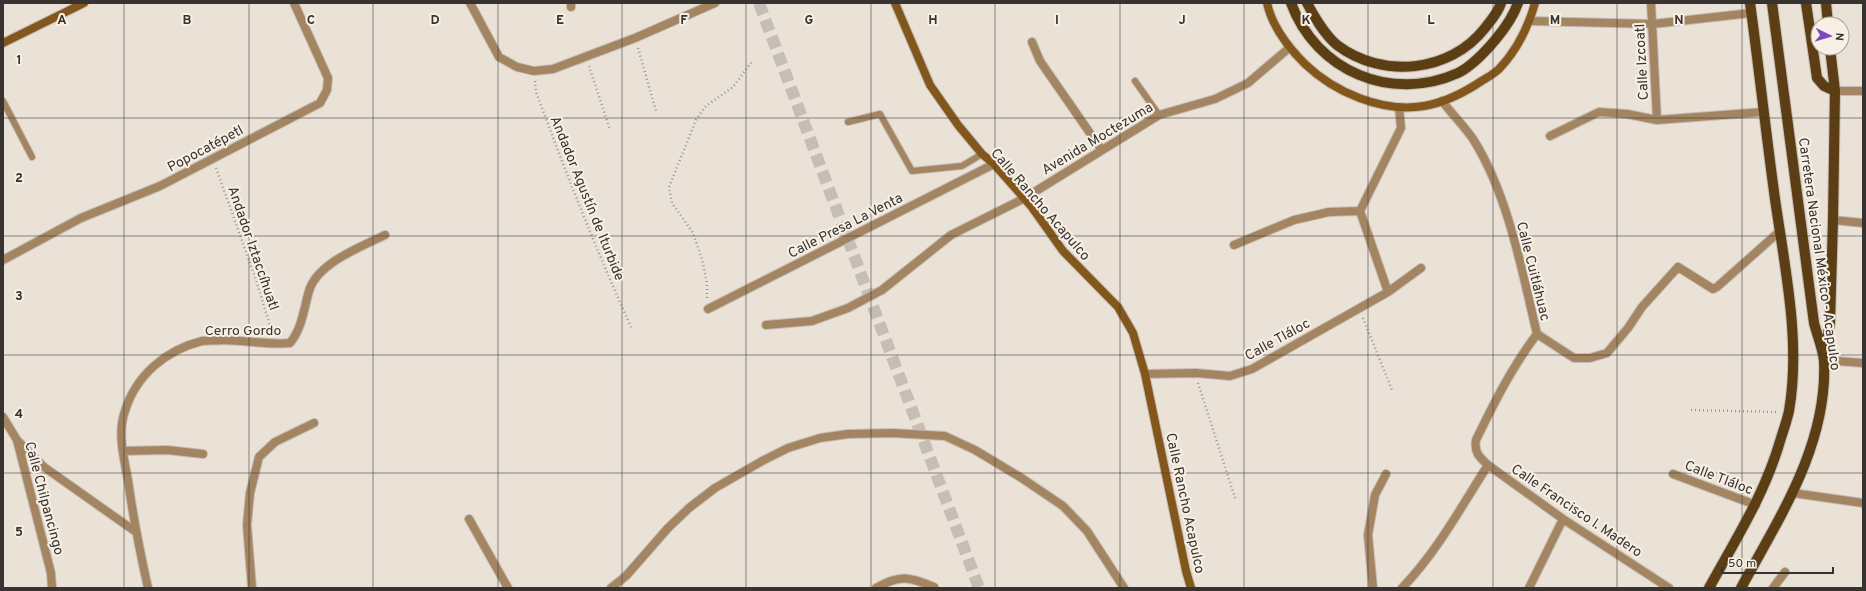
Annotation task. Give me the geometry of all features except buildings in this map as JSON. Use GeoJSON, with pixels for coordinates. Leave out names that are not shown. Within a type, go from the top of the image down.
{"type":"FeatureCollection","features":[{"type":"Feature","properties":{"kind":"main road"},"geometry":{"type":"LineString","coordinates":[[3,42],[84,3]]}},
{"type":"Feature","properties":{"kind":"main road","name":"Calle Rancho Acapulco"},"geometry":{"type":"LineString","coordinates":[[894,3],[930,84],[958,125],[982,154],[994,164],[1030,206],[1063,251],[1118,307],[1133,333],[1145,374],[1186,572],[1191,588]]}},
{"type":"Feature","properties":{"kind":"main road"},"geometry":{"type":"LineString","coordinates":[[1267,3],[1269,13],[1289,48],[1317,75],[1343,90],[1369,102],[1399,107],[1423,106],[1442,101],[1466,91],[1499,70],[1520,42],[1530,21],[1535,3]]}},
{"type":"Feature","properties":{"kind":"main road"},"geometry":{"type":"LineString","coordinates":[[1291,3],[1304,31],[1325,54],[1354,73],[1382,82],[1409,84],[1435,81],[1459,72],[1486,52],[1513,18],[1518,3]]}},
{"type":"Feature","properties":{"kind":"main road"},"geometry":{"type":"LineString","coordinates":[[1307,3],[1319,24],[1337,44],[1360,58],[1382,65],[1410,67],[1433,64],[1460,51],[1477,39],[1499,11],[1501,3]]}},
{"type":"Feature","properties":{"kind":"main road","name":"Carretera Nacional México - Acapulco"},"geometry":{"type":"LineString","coordinates":[[1741,588],[1793,493],[1814,440],[1820,415],[1824,385],[1824,360],[1814,323],[1772,3]]}},
{"type":"Feature","properties":{"kind":"main road"},"geometry":{"type":"LineString","coordinates":[[1806,3],[1817,78],[1824,86],[1835,91]]}},
{"type":"Feature","properties":{"kind":"main road"},"geometry":{"type":"LineString","coordinates":[[1826,3],[1827,16]]}},
{"type":"Feature","properties":{"kind":"main road"},"geometry":{"type":"LineString","coordinates":[[1708,588],[1756,505],[1772,468],[1789,412],[1792,377],[1792,337],[1751,8]]}},
{"type":"Feature","properties":{"kind":"main road"},"geometry":{"type":"LineString","coordinates":[[1824,360],[1830,323],[1833,220],[1835,91],[1831,56]]}},
{"type":"Feature","properties":{"kind":"street","name":"Popocatépetl"},"geometry":{"type":"LineString","coordinates":[[3,260],[81,218],[160,186],[320,102],[327,90],[328,78],[294,3]]}},
{"type":"Feature","properties":{"kind":"street"},"geometry":{"type":"LineString","coordinates":[[470,3],[499,57],[517,67],[534,71],[553,69],[635,38],[715,3]]}},
{"type":"Feature","properties":{"kind":"street","name":"Calle Izcoatl"},"geometry":{"type":"LineString","coordinates":[[1651,3],[1657,120]]}},
{"type":"Feature","properties":{"kind":"street"},"geometry":{"type":"LineString","coordinates":[[1530,21],[1653,24],[1751,8]]}},
{"type":"Feature","properties":{"kind":"street"},"geometry":{"type":"LineString","coordinates":[[1032,42],[1040,61],[1101,149]]}},
{"type":"Feature","properties":{"kind":"street","name":"Avenida Moctezuma"},"geometry":{"type":"LineString","coordinates":[[766,325],[812,321],[848,308],[882,290],[951,235],[1023,199],[1159,114],[1215,99],[1248,83],[1289,48]]}},
{"type":"Feature","properties":{"kind":"street"},"geometry":{"type":"LineString","coordinates":[[1835,91],[1863,91]]}},
{"type":"Feature","properties":{"kind":"street","name":"Calle Cuitláhuac"},"geometry":{"type":"LineString","coordinates":[[1442,101],[1473,139],[1494,181],[1514,237],[1537,334],[1520,356],[1501,388],[1476,440],[1475,450]]}},
{"type":"Feature","properties":{"kind":"street"},"geometry":{"type":"LineString","coordinates":[[1388,292],[1360,211],[1401,128],[1399,107]]}},
{"type":"Feature","properties":{"kind":"street"},"geometry":{"type":"LineString","coordinates":[[1550,136],[1599,112],[1627,114],[1657,120],[1763,112]]}},
{"type":"Feature","properties":{"kind":"street","name":"Calle Presa La Venta"},"geometry":{"type":"LineString","coordinates":[[708,309],[994,164]]}},
{"type":"Feature","properties":{"kind":"street"},"geometry":{"type":"LineString","coordinates":[[1234,245],[1294,220],[1329,212],[1360,211]]}},
{"type":"Feature","properties":{"kind":"street"},"geometry":{"type":"LineString","coordinates":[[1833,220],[1863,222]]}},
{"type":"Feature","properties":{"kind":"street"},"geometry":{"type":"LineString","coordinates":[[1537,334],[1574,358],[1590,358],[1607,353],[1647,302],[1678,267],[1713,289],[1780,232]]}},
{"type":"Feature","properties":{"kind":"street","name":"Cerro Gordo"},"geometry":{"type":"LineString","coordinates":[[148,588],[136,532],[123,451],[122,435],[124,412],[136,386],[156,363],[174,351],[204,341],[236,340],[275,344],[290,343],[296,336],[310,288],[321,271],[351,252],[385,235]]}},
{"type":"Feature","properties":{"kind":"street","name":"Calle Tláloc"},"geometry":{"type":"LineString","coordinates":[[1145,374],[1196,373],[1230,376],[1252,369],[1388,292],[1422,268]]}},
{"type":"Feature","properties":{"kind":"street"},"geometry":{"type":"LineString","coordinates":[[1824,360],[1863,363]]}},
{"type":"Feature","properties":{"kind":"street","name":"Calle Chilpancingo"},"geometry":{"type":"LineString","coordinates":[[3,418],[17,440],[51,573],[52,588]]}},
{"type":"Feature","properties":{"kind":"street"},"geometry":{"type":"LineString","coordinates":[[252,588],[247,525],[250,493],[259,457],[275,442],[314,422]]}},
{"type":"Feature","properties":{"kind":"street"},"geometry":{"type":"LineString","coordinates":[[611,588],[626,576],[668,528],[689,508],[715,488],[764,460],[788,448],[820,438],[848,434],[892,433],[945,436],[975,450],[1026,481],[1063,506],[1087,531],[1124,588]]}},
{"type":"Feature","properties":{"kind":"street"},"geometry":{"type":"LineString","coordinates":[[17,440],[44,466],[136,532]]}},
{"type":"Feature","properties":{"kind":"street"},"geometry":{"type":"LineString","coordinates":[[123,451],[166,450],[203,454]]}},
{"type":"Feature","properties":{"kind":"street","name":"Calle Francisco I. Madero"},"geometry":{"type":"LineString","coordinates":[[1475,450],[1480,458],[1488,465],[1563,519],[1669,588]]}},
{"type":"Feature","properties":{"kind":"street"},"geometry":{"type":"LineString","coordinates":[[1402,588],[1415,575],[1444,535],[1488,465]]}},
{"type":"Feature","properties":{"kind":"street"},"geometry":{"type":"LineString","coordinates":[[1373,588],[1368,535],[1375,495],[1386,474]]}},
{"type":"Feature","properties":{"kind":"street","name":"Calle Tláloc"},"geometry":{"type":"LineString","coordinates":[[1673,474],[1756,505]]}},
{"type":"Feature","properties":{"kind":"street"},"geometry":{"type":"LineString","coordinates":[[1793,493],[1863,503]]}},
{"type":"Feature","properties":{"kind":"street"},"geometry":{"type":"LineString","coordinates":[[469,519],[508,588]]}},
{"type":"Feature","properties":{"kind":"street"},"geometry":{"type":"LineString","coordinates":[[1528,588],[1563,519]]}},
{"type":"Feature","properties":{"kind":"street"},"geometry":{"type":"LineString","coordinates":[[1773,588],[1785,572]]}},
{"type":"Feature","properties":{"kind":"street"},"geometry":{"type":"LineString","coordinates":[[876,588],[887,581],[901,577],[915,579],[934,587]]}},
{"type":"Feature","properties":{"kind":"lane"},"geometry":{"type":"LineString","coordinates":[[1135,81],[1159,114]]}},
{"type":"Feature","properties":{"kind":"lane"},"geometry":{"type":"LineString","coordinates":[[3,101],[32,157]]}},
{"type":"Feature","properties":{"kind":"lane"},"geometry":{"type":"LineString","coordinates":[[848,122],[880,114],[912,171],[962,166],[982,154]]}},
{"type":"Feature","properties":{"kind":"path"},"geometry":{"type":"LineString","coordinates":[[635,38],[656,111]]}},
{"type":"Feature","properties":{"kind":"path"},"geometry":{"type":"LineString","coordinates":[[586,56],[610,130]]}},
{"type":"Feature","properties":{"kind":"path"},"geometry":{"type":"LineString","coordinates":[[708,309],[707,284],[702,259],[693,233],[672,203],[669,187],[696,120],[706,106],[733,87],[753,60]]}},
{"type":"Feature","properties":{"kind":"path","name":"Andador Agustín de Iturbide"},"geometry":{"type":"LineString","coordinates":[[534,71],[536,92],[573,193],[604,268],[632,329]]}},
{"type":"Feature","properties":{"kind":"path","name":"Andador Iztaccíhuatl"},"geometry":{"type":"LineString","coordinates":[[212,158],[256,280],[275,344]]}},
{"type":"Feature","properties":{"kind":"path"},"geometry":{"type":"LineString","coordinates":[[1359,308],[1392,390]]}},
{"type":"Feature","properties":{"kind":"path"},"geometry":{"type":"LineString","coordinates":[[1196,373],[1203,401],[1236,501]]}},
{"type":"Feature","properties":{"kind":"path"},"geometry":{"type":"LineString","coordinates":[[1691,410],[1789,412]]}},
{"type":"Feature","properties":{"kind":"tunnel"},"geometry":{"type":"LineString","coordinates":[[759,3],[979,588]]}}]}
